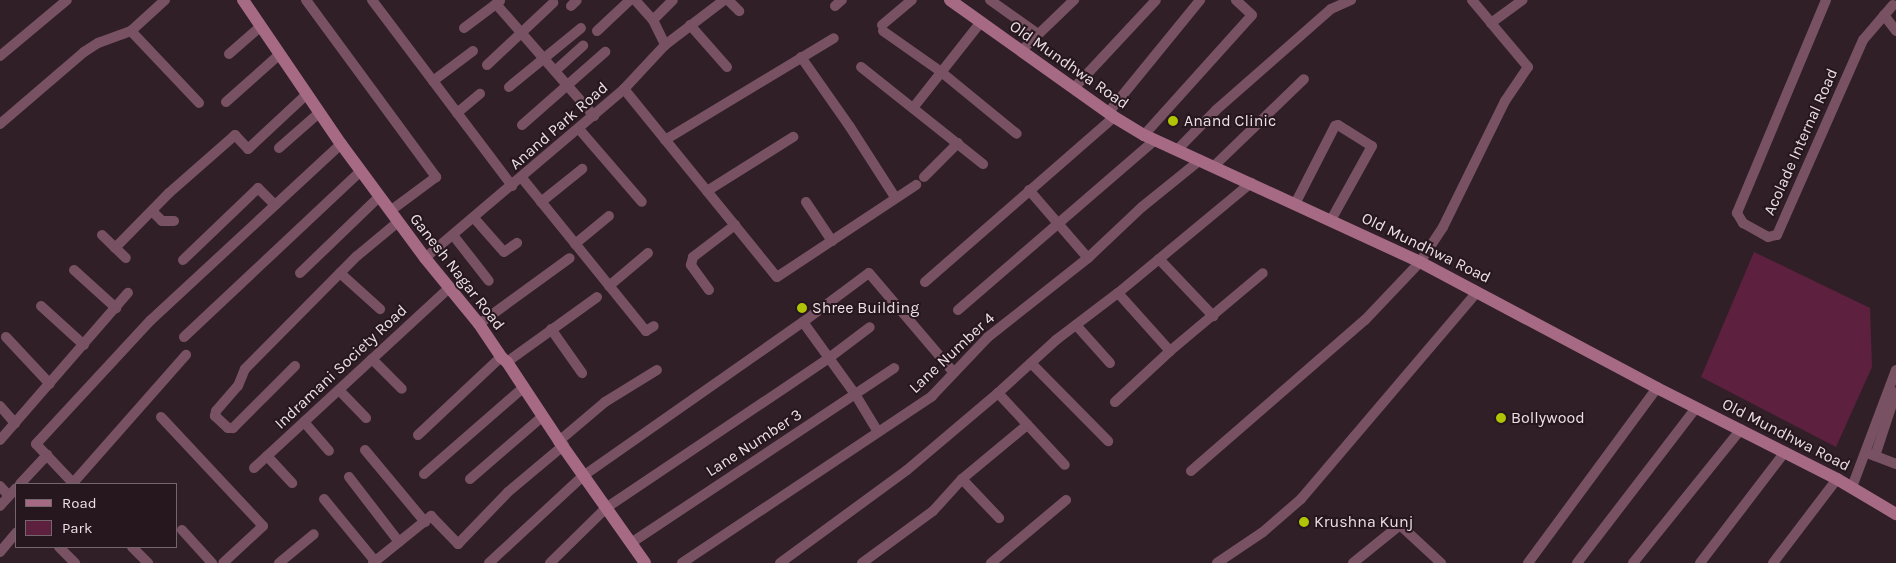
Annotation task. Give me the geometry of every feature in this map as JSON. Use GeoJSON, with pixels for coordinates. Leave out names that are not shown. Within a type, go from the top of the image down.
{"type":"FeatureCollection","features":[{"type":"Feature","properties":{"kind":"street"},"geometry":{"type":"LineString","coordinates":[[0,56],[67,0]]}},
{"type":"Feature","properties":{"kind":"street"},"geometry":{"type":"LineString","coordinates":[[0,124],[84,52],[98,43],[130,32],[165,0]]}},
{"type":"Feature","properties":{"kind":"street","name":"Ganesh Nagar Road"},"geometry":{"type":"LineString","coordinates":[[243,0],[341,144],[425,258],[479,324],[524,387],[583,476],[632,543],[641,561]]}},
{"type":"Feature","properties":{"kind":"street"},"geometry":{"type":"LineString","coordinates":[[306,0],[436,177],[390,211]]}},
{"type":"Feature","properties":{"kind":"street"},"geometry":{"type":"LineString","coordinates":[[372,0],[512,186]]}},
{"type":"Feature","properties":{"kind":"street"},"geometry":{"type":"LineString","coordinates":[[597,31],[630,0]]}},
{"type":"Feature","properties":{"kind":"street"},"geometry":{"type":"LineString","coordinates":[[635,0],[653,20],[665,45]]}},
{"type":"Feature","properties":{"kind":"street"},"geometry":{"type":"LineString","coordinates":[[653,20],[673,0]]}},
{"type":"Feature","properties":{"kind":"street","name":"Anand Park Road"},"geometry":{"type":"LineString","coordinates":[[425,258],[594,116],[624,89],[665,45],[724,0]]}},
{"type":"Feature","properties":{"kind":"street"},"geometry":{"type":"LineString","coordinates":[[728,0],[738,11]]}},
{"type":"Feature","properties":{"kind":"street"},"geometry":{"type":"LineString","coordinates":[[912,0],[882,28],[940,71],[1017,134]]}},
{"type":"Feature","properties":{"kind":"street"},"geometry":{"type":"LineString","coordinates":[[990,0],[1038,34]]}},
{"type":"Feature","properties":{"kind":"street"},"geometry":{"type":"LineString","coordinates":[[1021,50],[1074,0]]}},
{"type":"Feature","properties":{"kind":"street"},"geometry":{"type":"LineString","coordinates":[[1074,88],[1156,0]]}},
{"type":"Feature","properties":{"kind":"street"},"geometry":{"type":"LineString","coordinates":[[925,282],[1111,115],[1200,0]]}},
{"type":"Feature","properties":{"kind":"street"},"geometry":{"type":"LineString","coordinates":[[1176,150],[1216,110],[1330,9],[1351,0]]}},
{"type":"Feature","properties":{"kind":"street"},"geometry":{"type":"LineString","coordinates":[[1191,471],[1365,320],[1420,262],[1443,227],[1505,101],[1528,67],[1472,0]]}},
{"type":"Feature","properties":{"kind":"street"},"geometry":{"type":"LineString","coordinates":[[1491,23],[1523,0]]}},
{"type":"Feature","properties":{"kind":"street","name":"Acolade Internal Road"},"geometry":{"type":"LineString","coordinates":[[1826,0],[1737,213],[1743,223],[1768,236],[1777,235],[1862,40],[1894,3]]}},
{"type":"Feature","properties":{"kind":"street"},"geometry":{"type":"LineString","coordinates":[[464,28],[498,2],[521,32],[594,116]]}},
{"type":"Feature","properties":{"kind":"street","name":"Old Mundhwa Road"},"geometry":{"type":"LineString","coordinates":[[960,2],[981,22],[1111,115],[1150,138],[1420,262],[1657,388],[1837,479],[1896,514]]}},
{"type":"Feature","properties":{"kind":"street"},"geometry":{"type":"LineString","coordinates":[[958,310],[1058,224],[1150,138],[1252,15],[1241,2]]}},
{"type":"Feature","properties":{"kind":"street"},"geometry":{"type":"LineString","coordinates":[[487,65],[553,3]]}},
{"type":"Feature","properties":{"kind":"street"},"geometry":{"type":"LineString","coordinates":[[1884,15],[1896,31]]}},
{"type":"Feature","properties":{"kind":"street"},"geometry":{"type":"LineString","coordinates":[[913,108],[940,71],[981,22]]}},
{"type":"Feature","properties":{"kind":"street"},"geometry":{"type":"LineString","coordinates":[[690,26],[727,67]]}},
{"type":"Feature","properties":{"kind":"street"},"geometry":{"type":"LineString","coordinates":[[229,54],[260,27]]}},
{"type":"Feature","properties":{"kind":"street"},"geometry":{"type":"LineString","coordinates":[[509,87],[580,28]]}},
{"type":"Feature","properties":{"kind":"street"},"geometry":{"type":"LineString","coordinates":[[130,32],[199,103]]}},
{"type":"Feature","properties":{"kind":"street"},"geometry":{"type":"LineString","coordinates":[[665,140],[834,38]]}},
{"type":"Feature","properties":{"kind":"street"},"geometry":{"type":"LineString","coordinates":[[555,71],[583,46]]}},
{"type":"Feature","properties":{"kind":"street"},"geometry":{"type":"LineString","coordinates":[[433,81],[473,50]]}},
{"type":"Feature","properties":{"kind":"street"},"geometry":{"type":"LineString","coordinates":[[522,125],[569,86],[605,52]]}},
{"type":"Feature","properties":{"kind":"street"},"geometry":{"type":"LineString","coordinates":[[226,102],[279,54]]}},
{"type":"Feature","properties":{"kind":"street"},"geometry":{"type":"LineString","coordinates":[[801,57],[850,127],[894,197]]}},
{"type":"Feature","properties":{"kind":"street"},"geometry":{"type":"LineString","coordinates":[[861,67],[984,164]]}},
{"type":"Feature","properties":{"kind":"street"},"geometry":{"type":"LineString","coordinates":[[1214,166],[1304,79]]}},
{"type":"Feature","properties":{"kind":"street"},"geometry":{"type":"LineString","coordinates":[[624,89],[777,277],[920,181],[958,144]]}},
{"type":"Feature","properties":{"kind":"street"},"geometry":{"type":"LineString","coordinates":[[457,113],[480,94]]}},
{"type":"Feature","properties":{"kind":"street"},"geometry":{"type":"LineString","coordinates":[[116,248],[152,211],[235,135],[248,149],[306,95]]}},
{"type":"Feature","properties":{"kind":"street"},"geometry":{"type":"LineString","coordinates":[[279,148],[319,113]]}},
{"type":"Feature","properties":{"kind":"street"},"geometry":{"type":"LineString","coordinates":[[1295,204],[1335,126],[1338,125],[1372,146],[1331,220]]}},
{"type":"Feature","properties":{"kind":"street"},"geometry":{"type":"LineString","coordinates":[[579,128],[642,202]]}},
{"type":"Feature","properties":{"kind":"street"},"geometry":{"type":"LineString","coordinates":[[707,191],[793,137]]}},
{"type":"Feature","properties":{"kind":"street"},"geometry":{"type":"LineString","coordinates":[[72,483],[36,444],[151,320],[341,144]]}},
{"type":"Feature","properties":{"kind":"street","name":"Lane Number 4"},"geometry":{"type":"LineString","coordinates":[[682,563],[932,396],[988,337],[1088,258],[1142,207],[1200,160]]}},
{"type":"Feature","properties":{"kind":"street"},"geometry":{"type":"LineString","coordinates":[[541,202],[582,169]]}},
{"type":"Feature","properties":{"kind":"street"},"geometry":{"type":"LineString","coordinates":[[184,337],[361,171]]}},
{"type":"Feature","properties":{"kind":"street"},"geometry":{"type":"LineString","coordinates":[[522,178],[646,331],[654,326]]}},
{"type":"Feature","properties":{"kind":"street"},"geometry":{"type":"LineString","coordinates":[[780,563],[907,470],[1076,325],[1118,293],[1251,183]]}},
{"type":"Feature","properties":{"kind":"street"},"geometry":{"type":"LineString","coordinates":[[182,260],[258,188],[275,205]]}},
{"type":"Feature","properties":{"kind":"street"},"geometry":{"type":"LineString","coordinates":[[1029,190],[1088,258]]}},
{"type":"Feature","properties":{"kind":"street"},"geometry":{"type":"LineString","coordinates":[[300,273],[380,197]]}},
{"type":"Feature","properties":{"kind":"street"},"geometry":{"type":"LineString","coordinates":[[806,202],[832,241]]}},
{"type":"Feature","properties":{"kind":"street"},"geometry":{"type":"LineString","coordinates":[[152,211],[162,221],[174,221]]}},
{"type":"Feature","properties":{"kind":"street"},"geometry":{"type":"LineString","coordinates":[[575,244],[609,216]]}},
{"type":"Feature","properties":{"kind":"street"},"geometry":{"type":"LineString","coordinates":[[474,218],[504,252],[517,243]]}},
{"type":"Feature","properties":{"kind":"street"},"geometry":{"type":"LineString","coordinates":[[295,366],[233,428],[228,428],[216,416],[216,411],[238,386],[245,369],[340,273],[398,222]]}},
{"type":"Feature","properties":{"kind":"street"},"geometry":{"type":"LineString","coordinates":[[709,290],[691,265],[693,257],[735,225]]}},
{"type":"Feature","properties":{"kind":"street"},"geometry":{"type":"LineString","coordinates":[[102,235],[126,258]]}},
{"type":"Feature","properties":{"kind":"street"},"geometry":{"type":"LineString","coordinates":[[453,235],[488,280]]}},
{"type":"Feature","properties":{"kind":"street"},"geometry":{"type":"LineString","coordinates":[[609,286],[648,253]]}},
{"type":"Feature","properties":{"kind":"street"},"geometry":{"type":"LineString","coordinates":[[479,324],[570,258]]}},
{"type":"Feature","properties":{"kind":"street"},"geometry":{"type":"LineString","coordinates":[[1159,259],[1213,316]]}},
{"type":"Feature","properties":{"kind":"street"},"geometry":{"type":"LineString","coordinates":[[74,270],[116,308]]}},
{"type":"Feature","properties":{"kind":"street"},"geometry":{"type":"LineString","coordinates":[[1115,402],[1170,351],[1264,272]]}},
{"type":"Feature","properties":{"kind":"street"},"geometry":{"type":"LineString","coordinates":[[340,273],[380,309]]}},
{"type":"Feature","properties":{"kind":"street"},"geometry":{"type":"LineString","coordinates":[[489,563],[583,476],[803,322],[869,273],[954,373]]}},
{"type":"Feature","properties":{"kind":"street","name":"Indramani Society Road"},"geometry":{"type":"LineString","coordinates":[[254,468],[449,288]]}},
{"type":"Feature","properties":{"kind":"street"},"geometry":{"type":"LineString","coordinates":[[1216,563],[1263,532],[1301,499],[1477,292]]}},
{"type":"Feature","properties":{"kind":"street"},"geometry":{"type":"LineString","coordinates":[[0,440],[128,293]]}},
{"type":"Feature","properties":{"kind":"street"},"geometry":{"type":"LineString","coordinates":[[1118,293],[1170,351]]}},
{"type":"Feature","properties":{"kind":"street"},"geometry":{"type":"LineString","coordinates":[[418,434],[504,360],[597,297]]}},
{"type":"Feature","properties":{"kind":"street"},"geometry":{"type":"LineString","coordinates":[[40,306],[84,345]]}},
{"type":"Feature","properties":{"kind":"street"},"geometry":{"type":"LineString","coordinates":[[803,322],[856,394],[878,432]]}},
{"type":"Feature","properties":{"kind":"street"},"geometry":{"type":"LineString","coordinates":[[1076,325],[1110,363]]}},
{"type":"Feature","properties":{"kind":"street"},"geometry":{"type":"LineString","coordinates":[[550,563],[606,508],[829,358],[870,327]]}},
{"type":"Feature","properties":{"kind":"street"},"geometry":{"type":"LineString","coordinates":[[551,329],[582,374]]}},
{"type":"Feature","properties":{"kind":"street"},"geometry":{"type":"LineString","coordinates":[[6,338],[50,384]]}},
{"type":"Feature","properties":{"kind":"street"},"geometry":{"type":"LineString","coordinates":[[74,483],[186,356]]}},
{"type":"Feature","properties":{"kind":"street"},"geometry":{"type":"LineString","coordinates":[[372,359],[402,389]]}},
{"type":"Feature","properties":{"kind":"street"},"geometry":{"type":"LineString","coordinates":[[1031,363],[1108,441]]}},
{"type":"Feature","properties":{"kind":"street","name":"Lane Number 3"},"geometry":{"type":"LineString","coordinates":[[632,543],[894,368]]}},
{"type":"Feature","properties":{"kind":"street"},"geometry":{"type":"LineString","coordinates":[[324,499],[374,562],[431,516],[458,544],[508,492],[561,443],[563,435],[605,402],[657,370]]}},
{"type":"Feature","properties":{"kind":"street"},"geometry":{"type":"LineString","coordinates":[[1852,487],[1896,370]]}},
{"type":"Feature","properties":{"kind":"street"},"geometry":{"type":"LineString","coordinates":[[424,474],[524,387]]}},
{"type":"Feature","properties":{"kind":"street"},"geometry":{"type":"LineString","coordinates":[[1528,563],[1657,388]]}},
{"type":"Feature","properties":{"kind":"street"},"geometry":{"type":"LineString","coordinates":[[339,390],[366,418]]}},
{"type":"Feature","properties":{"kind":"street"},"geometry":{"type":"LineString","coordinates":[[1876,456],[1896,392]]}},
{"type":"Feature","properties":{"kind":"street"},"geometry":{"type":"LineString","coordinates":[[998,393],[1065,465]]}},
{"type":"Feature","properties":{"kind":"street"},"geometry":{"type":"LineString","coordinates":[[0,406],[16,423]]}},
{"type":"Feature","properties":{"kind":"street"},"geometry":{"type":"LineString","coordinates":[[1577,563],[1696,408]]}},
{"type":"Feature","properties":{"kind":"street"},"geometry":{"type":"LineString","coordinates":[[470,479],[543,416]]}},
{"type":"Feature","properties":{"kind":"street"},"geometry":{"type":"LineString","coordinates":[[161,417],[262,526],[223,563]]}},
{"type":"Feature","properties":{"kind":"street"},"geometry":{"type":"LineString","coordinates":[[304,422],[329,451]]}},
{"type":"Feature","properties":{"kind":"street"},"geometry":{"type":"LineString","coordinates":[[862,563],[933,511],[962,479],[1027,425]]}},
{"type":"Feature","properties":{"kind":"street"},"geometry":{"type":"LineString","coordinates":[[1633,563],[1741,429]]}},
{"type":"Feature","properties":{"kind":"street"},"geometry":{"type":"LineString","coordinates":[[365,450],[425,522]]}},
{"type":"Feature","properties":{"kind":"street"},"geometry":{"type":"LineString","coordinates":[[1700,563],[1785,452]]}},
{"type":"Feature","properties":{"kind":"street"},"geometry":{"type":"LineString","coordinates":[[1864,452],[1896,464]]}},
{"type":"Feature","properties":{"kind":"street"},"geometry":{"type":"LineString","coordinates":[[21,483],[47,455]]}},
{"type":"Feature","properties":{"kind":"street"},"geometry":{"type":"LineString","coordinates":[[267,456],[292,483]]}},
{"type":"Feature","properties":{"kind":"street"},"geometry":{"type":"LineString","coordinates":[[349,477],[399,542]]}},
{"type":"Feature","properties":{"kind":"street"},"geometry":{"type":"LineString","coordinates":[[962,479],[999,518]]}},
{"type":"Feature","properties":{"kind":"street"},"geometry":{"type":"LineString","coordinates":[[1772,563],[1837,479]]}},
{"type":"Feature","properties":{"kind":"street"},"geometry":{"type":"LineString","coordinates":[[0,486],[13,492],[0,506]]}},
{"type":"Feature","properties":{"kind":"street"},"geometry":{"type":"LineString","coordinates":[[991,563],[1066,500]]}},
{"type":"Feature","properties":{"kind":"street"},"geometry":{"type":"LineString","coordinates":[[1354,563],[1400,526],[1441,563]]}},
{"type":"Feature","properties":{"kind":"street"},"geometry":{"type":"LineString","coordinates":[[182,530],[212,563]]}},
{"type":"Feature","properties":{"kind":"street"},"geometry":{"type":"LineString","coordinates":[[0,552],[15,534]]}},
{"type":"Feature","properties":{"kind":"street"},"geometry":{"type":"LineString","coordinates":[[278,563],[314,534]]}},
{"type":"Feature","properties":{"kind":"street"},"geometry":{"type":"LineString","coordinates":[[60,548],[75,563]]}},
{"type":"Feature","properties":{"kind":"street"},"geometry":{"type":"LineString","coordinates":[[133,548],[148,563]]}},
{"type":"Feature","properties":{"kind":"green space"},"geometry":{"type":"Polygon","coordinates":[[[1754,252],[1870,308],[1872,367],[1836,447],[1701,377],[1754,252]]]}},
{"type":"Feature","properties":{"kind":"place","name":"Anand Clinic"},"geometry":{"type":"Point","coordinates":[1173,121]}},
{"type":"Feature","properties":{"kind":"place","name":"Shree Building"},"geometry":{"type":"Point","coordinates":[802,308]}},
{"type":"Feature","properties":{"kind":"place","name":"Bollywood"},"geometry":{"type":"Point","coordinates":[1501,418]}},
{"type":"Feature","properties":{"kind":"place","name":"Krushna Kunj"},"geometry":{"type":"Point","coordinates":[1304,522]}}]}
